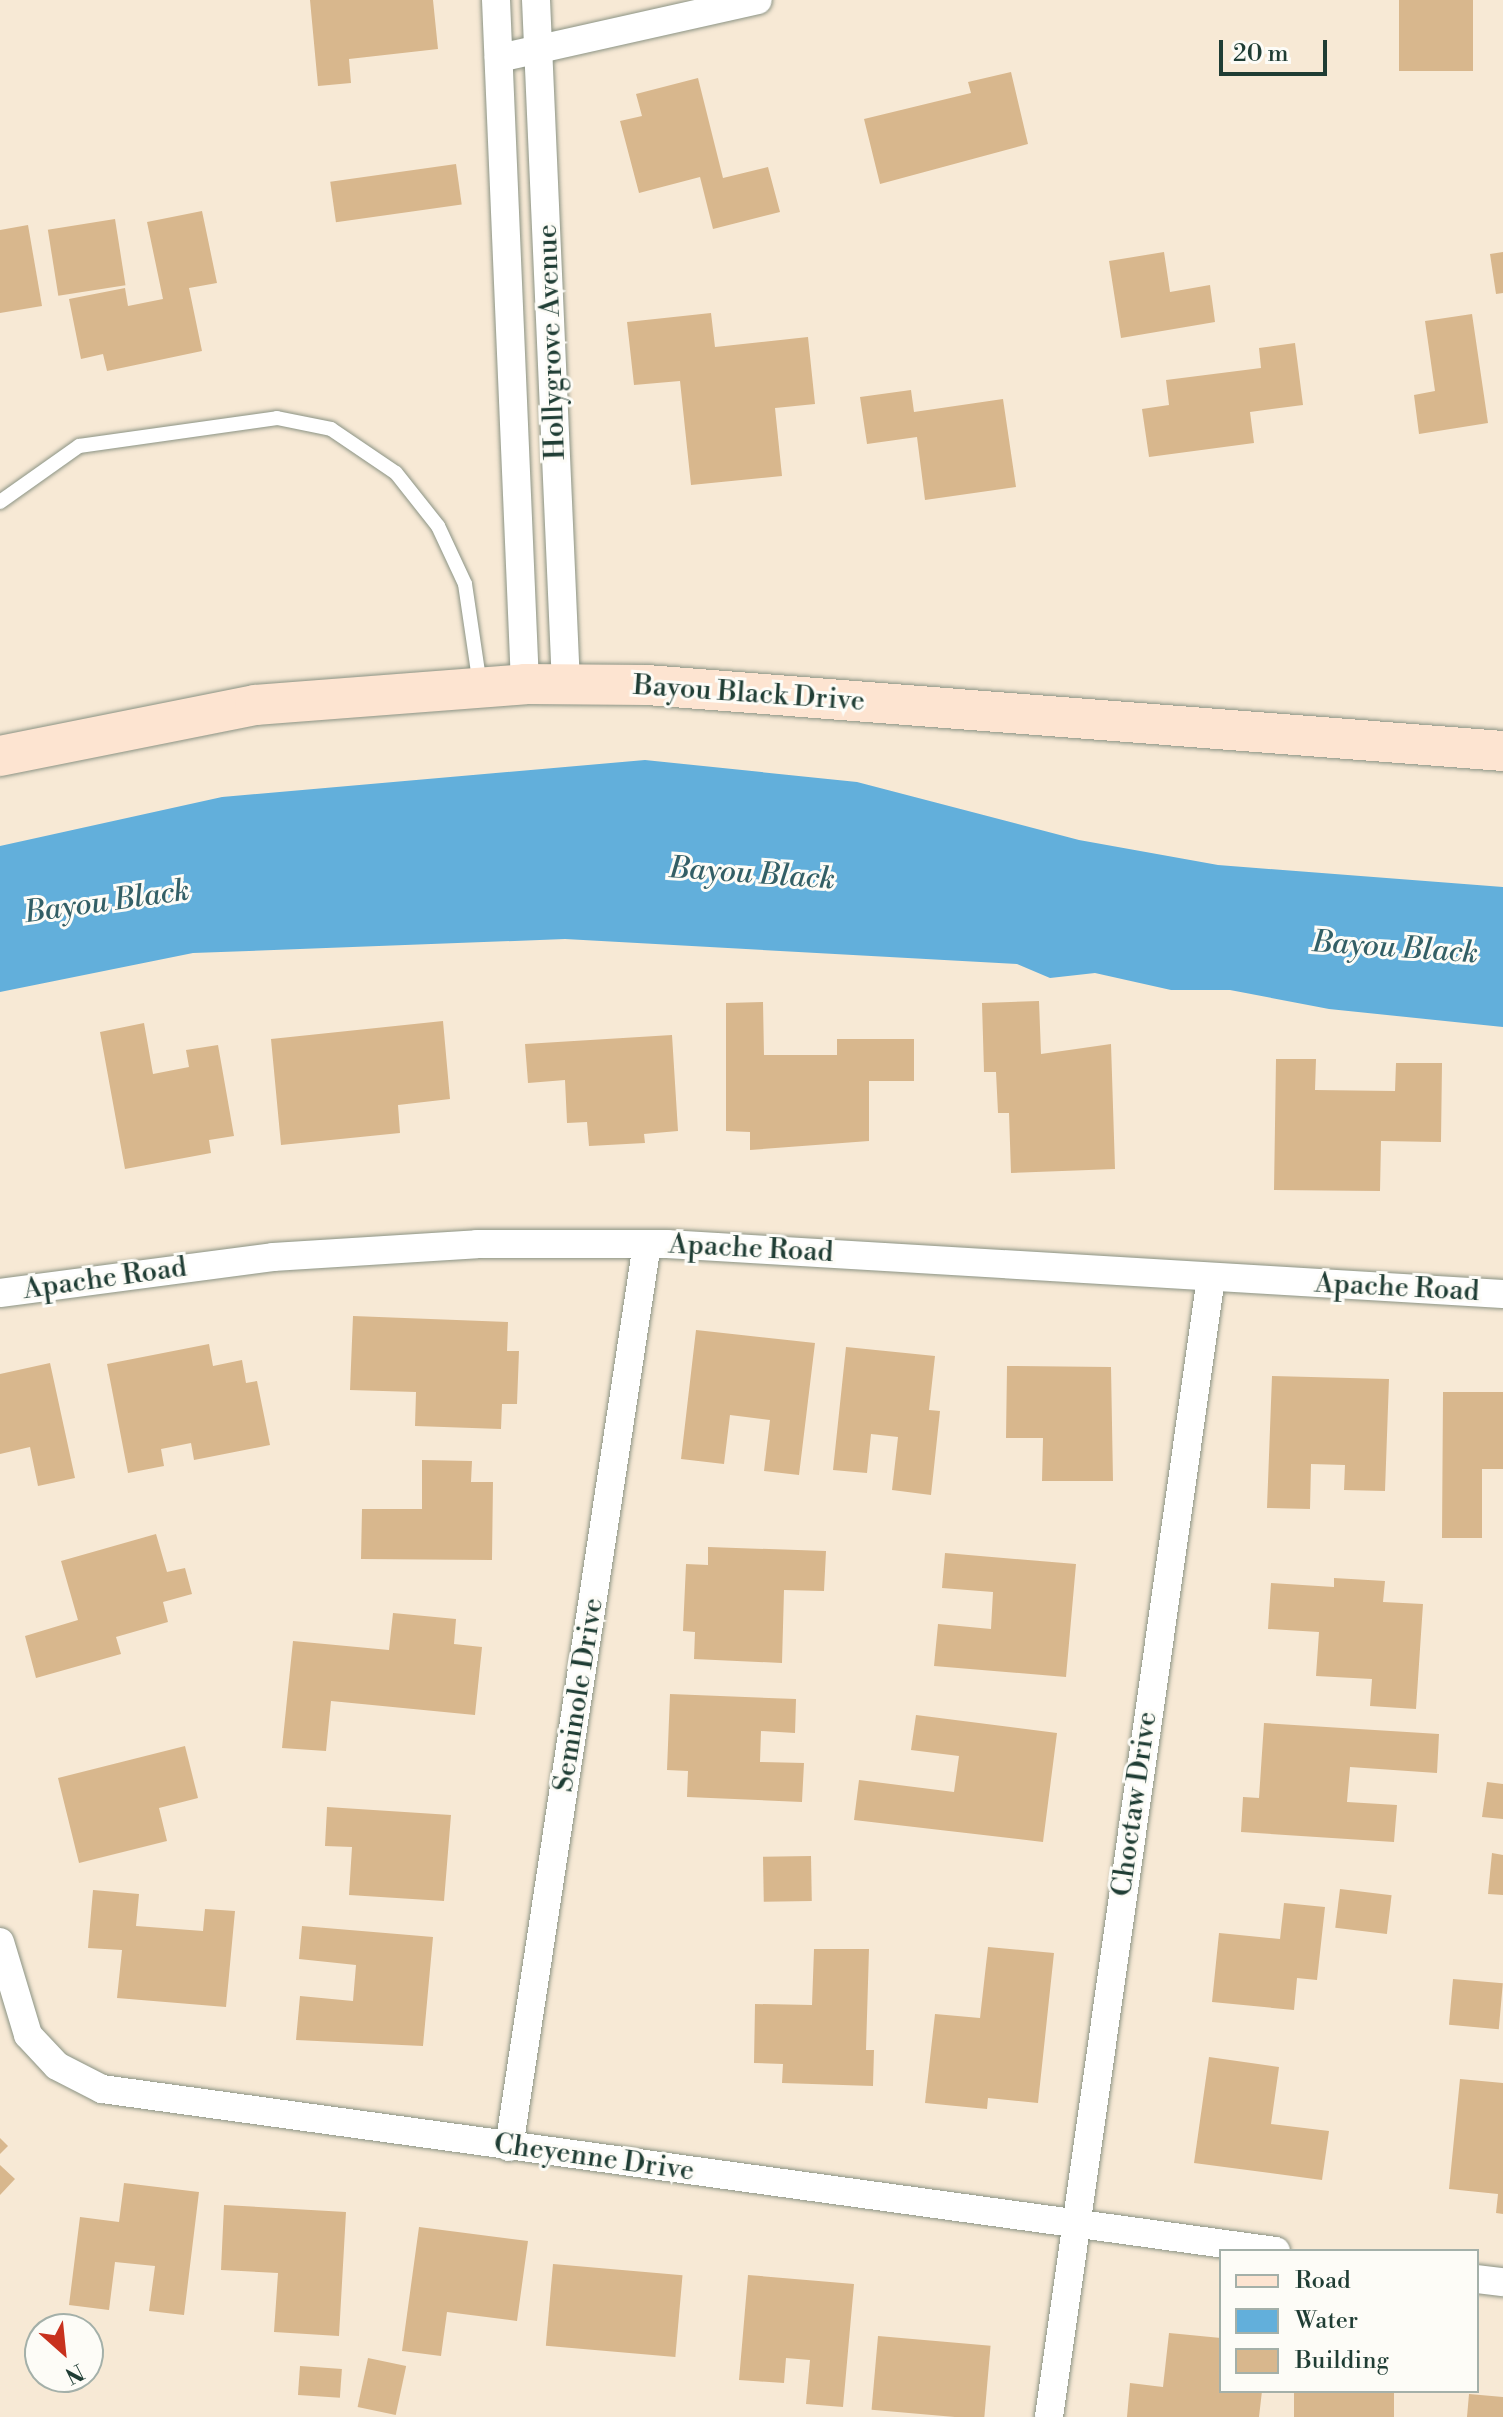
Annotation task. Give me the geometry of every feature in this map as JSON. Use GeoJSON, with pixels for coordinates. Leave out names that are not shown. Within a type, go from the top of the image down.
{"type":"FeatureCollection","features":[{"type":"Feature","properties":{"kind":"main road","name":"Bayou Black Drive"},"geometry":{"type":"LineString","coordinates":[[0,756],[255,705],[525,684],[1503,751]]}},
{"type":"Feature","properties":{"kind":"street","name":"Hollygrove Avenue"},"geometry":{"type":"LineString","coordinates":[[496,0],[525,684]]}},
{"type":"Feature","properties":{"kind":"street","name":"Hollygrove Avenue"},"geometry":{"type":"LineString","coordinates":[[536,0],[566,685]]}},
{"type":"Feature","properties":{"kind":"street"},"geometry":{"type":"LineString","coordinates":[[499,58],[758,0]]}},
{"type":"Feature","properties":{"kind":"street","name":"Apache Road"},"geometry":{"type":"LineString","coordinates":[[0,1293],[273,1257],[477,1244],[647,1244],[1503,1294]]}},
{"type":"Feature","properties":{"kind":"street","name":"Seminole Drive"},"geometry":{"type":"LineString","coordinates":[[509,2147],[647,1244]]}},
{"type":"Feature","properties":{"kind":"street","name":"Choctaw Drive"},"geometry":{"type":"LineString","coordinates":[[1049,2417],[1211,1277]]}},
{"type":"Feature","properties":{"kind":"street","name":"Cheyenne Drive"},"geometry":{"type":"LineString","coordinates":[[0,1942],[28,2035],[86,2083],[509,2147],[1262,2249]]}},
{"type":"Feature","properties":{"kind":"street"},"geometry":{"type":"LineString","coordinates":[[1479,2279],[1503,2282]]}},
{"type":"Feature","properties":{"kind":"lane"},"geometry":{"type":"LineString","coordinates":[[0,502],[79,446],[277,418],[331,429],[396,473],[438,526],[465,584],[480,686]]}},
{"type":"Feature","properties":{"kind":"water","name":"Bayou Black"},"geometry":{"type":"Polygon","coordinates":[[[645,760],[857,782],[1079,840],[1218,865],[1503,887],[1503,1027],[1329,1009],[1230,990],[1171,990],[1095,973],[1050,978],[1017,964],[565,939],[193,953],[0,992],[0,846],[222,797],[645,760]]]}},
{"type":"Feature","properties":{"kind":"building"},"geometry":{"type":"Polygon","coordinates":[[[310,0],[433,0],[438,49],[349,59],[351,83],[318,86],[310,0]]]}},
{"type":"Feature","properties":{"kind":"building"},"geometry":{"type":"Polygon","coordinates":[[[1399,0],[1473,0],[1473,71],[1399,71],[1399,0]]]}},
{"type":"Feature","properties":{"kind":"building"},"geometry":{"type":"Polygon","coordinates":[[[1011,72],[1028,144],[880,184],[864,119],[971,93],[968,82],[1011,72]]]}},
{"type":"Feature","properties":{"kind":"building"},"geometry":{"type":"Polygon","coordinates":[[[698,78],[723,178],[768,167],[780,212],[713,229],[700,177],[639,193],[620,121],[642,116],[636,94],[698,78]]]}},
{"type":"Feature","properties":{"kind":"building"},"geometry":{"type":"Polygon","coordinates":[[[456,164],[462,205],[336,222],[330,182],[456,164]]]}},
{"type":"Feature","properties":{"kind":"building"},"geometry":{"type":"Polygon","coordinates":[[[202,211],[217,283],[189,288],[202,351],[107,371],[103,354],[81,359],[69,299],[125,288],[128,306],[163,299],[147,222],[202,211]]]}},
{"type":"Feature","properties":{"kind":"building"},"geometry":{"type":"Polygon","coordinates":[[[115,219],[125,285],[58,296],[48,230],[115,219]]]}},
{"type":"Feature","properties":{"kind":"building"},"geometry":{"type":"Polygon","coordinates":[[[28,225],[42,306],[0,313],[0,230],[28,225]]]}},
{"type":"Feature","properties":{"kind":"building"},"geometry":{"type":"Polygon","coordinates":[[[1164,252],[1170,292],[1210,285],[1215,322],[1121,338],[1109,261],[1164,252]]]}},
{"type":"Feature","properties":{"kind":"building"},"geometry":{"type":"Polygon","coordinates":[[[1503,252],[1503,293],[1496,294],[1490,254],[1503,252]]]}},
{"type":"Feature","properties":{"kind":"building"},"geometry":{"type":"Polygon","coordinates":[[[711,313],[715,347],[808,337],[815,404],[775,408],[782,476],[691,485],[680,381],[634,385],[627,322],[711,313]]]}},
{"type":"Feature","properties":{"kind":"building"},"geometry":{"type":"Polygon","coordinates":[[[1472,314],[1488,423],[1419,434],[1414,395],[1435,391],[1425,321],[1472,314]]]}},
{"type":"Feature","properties":{"kind":"building"},"geometry":{"type":"Polygon","coordinates":[[[1295,343],[1303,405],[1250,412],[1254,443],[1149,457],[1142,409],[1169,405],[1166,380],[1261,368],[1259,348],[1295,343]]]}},
{"type":"Feature","properties":{"kind":"building"},"geometry":{"type":"Polygon","coordinates":[[[911,390],[914,412],[1003,399],[1016,487],[925,500],[917,437],[867,444],[860,397],[911,390]]]}},
{"type":"Feature","properties":{"kind":"building"},"geometry":{"type":"Polygon","coordinates":[[[1039,1001],[1041,1054],[1111,1044],[1115,1169],[1011,1173],[1009,1113],[998,1113],[996,1072],[984,1072],[982,1003],[1039,1001]]]}},
{"type":"Feature","properties":{"kind":"building"},"geometry":{"type":"Polygon","coordinates":[[[763,1002],[764,1055],[837,1055],[837,1039],[914,1039],[914,1081],[869,1081],[869,1141],[750,1150],[750,1132],[726,1131],[726,1003],[763,1002]]]}},
{"type":"Feature","properties":{"kind":"building"},"geometry":{"type":"Polygon","coordinates":[[[443,1021],[450,1099],[398,1105],[400,1133],[281,1145],[271,1039],[443,1021]]]}},
{"type":"Feature","properties":{"kind":"building"},"geometry":{"type":"Polygon","coordinates":[[[144,1023],[153,1074],[189,1067],[186,1050],[218,1045],[234,1136],[209,1140],[211,1153],[125,1169],[100,1032],[144,1023]]]}},
{"type":"Feature","properties":{"kind":"building"},"geometry":{"type":"Polygon","coordinates":[[[672,1035],[678,1131],[644,1134],[645,1143],[589,1146],[587,1122],[567,1123],[565,1080],[528,1083],[525,1044],[672,1035]]]}},
{"type":"Feature","properties":{"kind":"building"},"geometry":{"type":"Polygon","coordinates":[[[1276,1059],[1316,1059],[1315,1090],[1395,1091],[1396,1063],[1442,1063],[1441,1142],[1381,1141],[1380,1191],[1274,1190],[1276,1059]]]}},
{"type":"Feature","properties":{"kind":"building"},"geometry":{"type":"Polygon","coordinates":[[[353,1316],[508,1322],[507,1351],[519,1351],[517,1404],[502,1404],[501,1429],[415,1426],[416,1392],[350,1390],[353,1316]]]}},
{"type":"Feature","properties":{"kind":"building"},"geometry":{"type":"Polygon","coordinates":[[[696,1330],[815,1343],[799,1475],[764,1471],[770,1420],[730,1415],[724,1464],[681,1459],[696,1330]]]}},
{"type":"Feature","properties":{"kind":"building"},"geometry":{"type":"Polygon","coordinates":[[[209,1344],[213,1366],[242,1360],[246,1383],[257,1381],[270,1445],[194,1460],[191,1443],[161,1449],[164,1466],[128,1473],[107,1364],[209,1344]]]}},
{"type":"Feature","properties":{"kind":"building"},"geometry":{"type":"Polygon","coordinates":[[[846,1347],[935,1356],[929,1410],[940,1411],[931,1495],[892,1490],[898,1437],[871,1434],[867,1473],[833,1470],[846,1347]]]}},
{"type":"Feature","properties":{"kind":"building"},"geometry":{"type":"Polygon","coordinates":[[[50,1363],[75,1478],[38,1486],[30,1447],[0,1454],[0,1374],[50,1363]]]}},
{"type":"Feature","properties":{"kind":"building"},"geometry":{"type":"Polygon","coordinates":[[[1007,1366],[1111,1367],[1113,1481],[1042,1481],[1043,1438],[1006,1438],[1007,1366]]]}},
{"type":"Feature","properties":{"kind":"building"},"geometry":{"type":"Polygon","coordinates":[[[1272,1376],[1389,1379],[1385,1491],[1344,1490],[1345,1465],[1311,1464],[1310,1509],[1267,1508],[1272,1376]]]}},
{"type":"Feature","properties":{"kind":"building"},"geometry":{"type":"Polygon","coordinates":[[[1443,1392],[1503,1392],[1503,1469],[1482,1469],[1482,1538],[1442,1538],[1443,1392]]]}},
{"type":"Feature","properties":{"kind":"building"},"geometry":{"type":"Polygon","coordinates":[[[422,1460],[472,1461],[471,1482],[493,1482],[492,1560],[361,1559],[362,1509],[422,1509],[422,1460]]]}},
{"type":"Feature","properties":{"kind":"building"},"geometry":{"type":"Polygon","coordinates":[[[156,1534],[167,1572],[185,1568],[192,1594],[163,1602],[168,1622],[116,1637],[121,1654],[36,1678],[25,1636],[78,1620],[61,1561],[156,1534]]]}},
{"type":"Feature","properties":{"kind":"building"},"geometry":{"type":"Polygon","coordinates":[[[708,1547],[826,1551],[824,1591],[784,1590],[782,1663],[694,1659],[695,1632],[683,1631],[686,1564],[708,1565],[708,1547]]]}},
{"type":"Feature","properties":{"kind":"building"},"geometry":{"type":"Polygon","coordinates":[[[945,1553],[1076,1564],[1066,1677],[934,1666],[938,1624],[991,1629],[993,1592],[942,1588],[945,1553]]]}},
{"type":"Feature","properties":{"kind":"building"},"geometry":{"type":"Polygon","coordinates":[[[1334,1578],[1385,1581],[1383,1602],[1423,1604],[1416,1709],[1370,1706],[1372,1679],[1316,1676],[1319,1632],[1268,1629],[1271,1583],[1334,1587],[1334,1578]]]}},
{"type":"Feature","properties":{"kind":"building"},"geometry":{"type":"Polygon","coordinates":[[[393,1613],[456,1619],[454,1644],[482,1647],[475,1715],[331,1701],[326,1751],[282,1748],[293,1641],[389,1650],[393,1613]]]}},
{"type":"Feature","properties":{"kind":"building"},"geometry":{"type":"Polygon","coordinates":[[[670,1694],[796,1699],[795,1733],[761,1731],[760,1762],[804,1763],[802,1802],[687,1797],[688,1771],[667,1770],[670,1694]]]}},
{"type":"Feature","properties":{"kind":"building"},"geometry":{"type":"Polygon","coordinates":[[[916,1715],[1057,1733],[1043,1842],[854,1820],[859,1780],[954,1792],[959,1756],[911,1750],[916,1715]]]}},
{"type":"Feature","properties":{"kind":"building"},"geometry":{"type":"Polygon","coordinates":[[[1264,1723],[1439,1734],[1437,1773],[1350,1767],[1347,1802],[1397,1805],[1394,1842],[1241,1832],[1243,1797],[1259,1798],[1264,1723]]]}},
{"type":"Feature","properties":{"kind":"building"},"geometry":{"type":"Polygon","coordinates":[[[185,1746],[198,1798],[159,1808],[167,1841],[79,1863],[58,1778],[185,1746]]]}},
{"type":"Feature","properties":{"kind":"building"},"geometry":{"type":"Polygon","coordinates":[[[1487,1782],[1503,1784],[1503,1819],[1482,1817],[1487,1782]]]}},
{"type":"Feature","properties":{"kind":"building"},"geometry":{"type":"Polygon","coordinates":[[[327,1807],[451,1815],[444,1901],[349,1895],[352,1847],[325,1846],[327,1807]]]}},
{"type":"Feature","properties":{"kind":"building"},"geometry":{"type":"Polygon","coordinates":[[[1492,1853],[1503,1855],[1503,1895],[1488,1894],[1492,1853]]]}},
{"type":"Feature","properties":{"kind":"building"},"geometry":{"type":"Polygon","coordinates":[[[811,1856],[812,1901],[764,1902],[763,1857],[811,1856]]]}},
{"type":"Feature","properties":{"kind":"building"},"geometry":{"type":"Polygon","coordinates":[[[1340,1889],[1392,1895],[1387,1934],[1335,1928],[1340,1889]]]}},
{"type":"Feature","properties":{"kind":"building"},"geometry":{"type":"Polygon","coordinates":[[[93,1890],[139,1894],[136,1926],[203,1931],[205,1909],[235,1911],[226,2007],[117,1998],[122,1950],[88,1948],[93,1890]]]}},
{"type":"Feature","properties":{"kind":"building"},"geometry":{"type":"Polygon","coordinates":[[[1284,1903],[1325,1907],[1317,1980],[1297,1978],[1294,2010],[1212,2002],[1219,1933],[1280,1939],[1284,1903]]]}},
{"type":"Feature","properties":{"kind":"building"},"geometry":{"type":"Polygon","coordinates":[[[302,1926],[433,1937],[423,2046],[296,2040],[300,1996],[353,2001],[356,1965],[299,1959],[302,1926]]]}},
{"type":"Feature","properties":{"kind":"building"},"geometry":{"type":"Polygon","coordinates":[[[988,1947],[1054,1953],[1038,2103],[988,2098],[987,2109],[925,2103],[935,2014],[980,2018],[988,1947]]]}},
{"type":"Feature","properties":{"kind":"building"},"geometry":{"type":"Polygon","coordinates":[[[814,1949],[869,1949],[866,2050],[874,2050],[873,2086],[782,2083],[783,2064],[754,2063],[755,2004],[812,2005],[814,1949]]]}},
{"type":"Feature","properties":{"kind":"building"},"geometry":{"type":"Polygon","coordinates":[[[1453,1979],[1503,1983],[1499,2029],[1449,2025],[1453,1979]]]}},
{"type":"Feature","properties":{"kind":"building"},"geometry":{"type":"Polygon","coordinates":[[[1209,2057],[1279,2067],[1271,2124],[1329,2131],[1322,2180],[1194,2163],[1209,2057]]]}},
{"type":"Feature","properties":{"kind":"building"},"geometry":{"type":"Polygon","coordinates":[[[1460,2079],[1503,2083],[1503,2214],[1496,2213],[1498,2194],[1449,2189],[1460,2079]]]}},
{"type":"Feature","properties":{"kind":"building"},"geometry":{"type":"Polygon","coordinates":[[[0,2138],[8,2146],[0,2154],[0,2138]]]}},
{"type":"Feature","properties":{"kind":"building"},"geometry":{"type":"Polygon","coordinates":[[[0,2165],[15,2179],[0,2195],[0,2165]]]}},
{"type":"Feature","properties":{"kind":"building"},"geometry":{"type":"Polygon","coordinates":[[[124,2183],[199,2192],[184,2315],[149,2311],[155,2266],[115,2262],[109,2310],[69,2305],[80,2217],[119,2222],[124,2183]]]}},
{"type":"Feature","properties":{"kind":"building"},"geometry":{"type":"Polygon","coordinates":[[[224,2205],[346,2212],[339,2336],[274,2332],[278,2273],[221,2270],[224,2205]]]}},
{"type":"Feature","properties":{"kind":"building"},"geometry":{"type":"Polygon","coordinates":[[[419,2227],[528,2241],[517,2321],[447,2312],[441,2356],[402,2351],[419,2227]]]}},
{"type":"Feature","properties":{"kind":"building"},"geometry":{"type":"Polygon","coordinates":[[[553,2264],[683,2275],[675,2357],[546,2346],[553,2264]]]}},
{"type":"Feature","properties":{"kind":"building"},"geometry":{"type":"Polygon","coordinates":[[[748,2275],[854,2284],[843,2407],[806,2404],[810,2360],[786,2358],[784,2383],[739,2380],[748,2275]]]}},
{"type":"Feature","properties":{"kind":"building"},"geometry":{"type":"Polygon","coordinates":[[[1169,2333],[1219,2338],[1219,2393],[1262,2393],[1259,2417],[1127,2417],[1130,2383],[1163,2387],[1169,2333]]]}},
{"type":"Feature","properties":{"kind":"building"},"geometry":{"type":"Polygon","coordinates":[[[878,2336],[991,2346],[984,2417],[872,2410],[878,2336]]]}},
{"type":"Feature","properties":{"kind":"building"},"geometry":{"type":"Polygon","coordinates":[[[368,2358],[406,2366],[396,2415],[358,2407],[368,2358]]]}},
{"type":"Feature","properties":{"kind":"building"},"geometry":{"type":"Polygon","coordinates":[[[300,2366],[342,2369],[340,2398],[298,2395],[300,2366]]]}},
{"type":"Feature","properties":{"kind":"building"},"geometry":{"type":"Polygon","coordinates":[[[1294,2393],[1394,2393],[1394,2417],[1294,2417],[1294,2393]]]}},
{"type":"Feature","properties":{"kind":"building"},"geometry":{"type":"Polygon","coordinates":[[[1469,2394],[1503,2397],[1503,2417],[1467,2417],[1469,2394]]]}}]}
